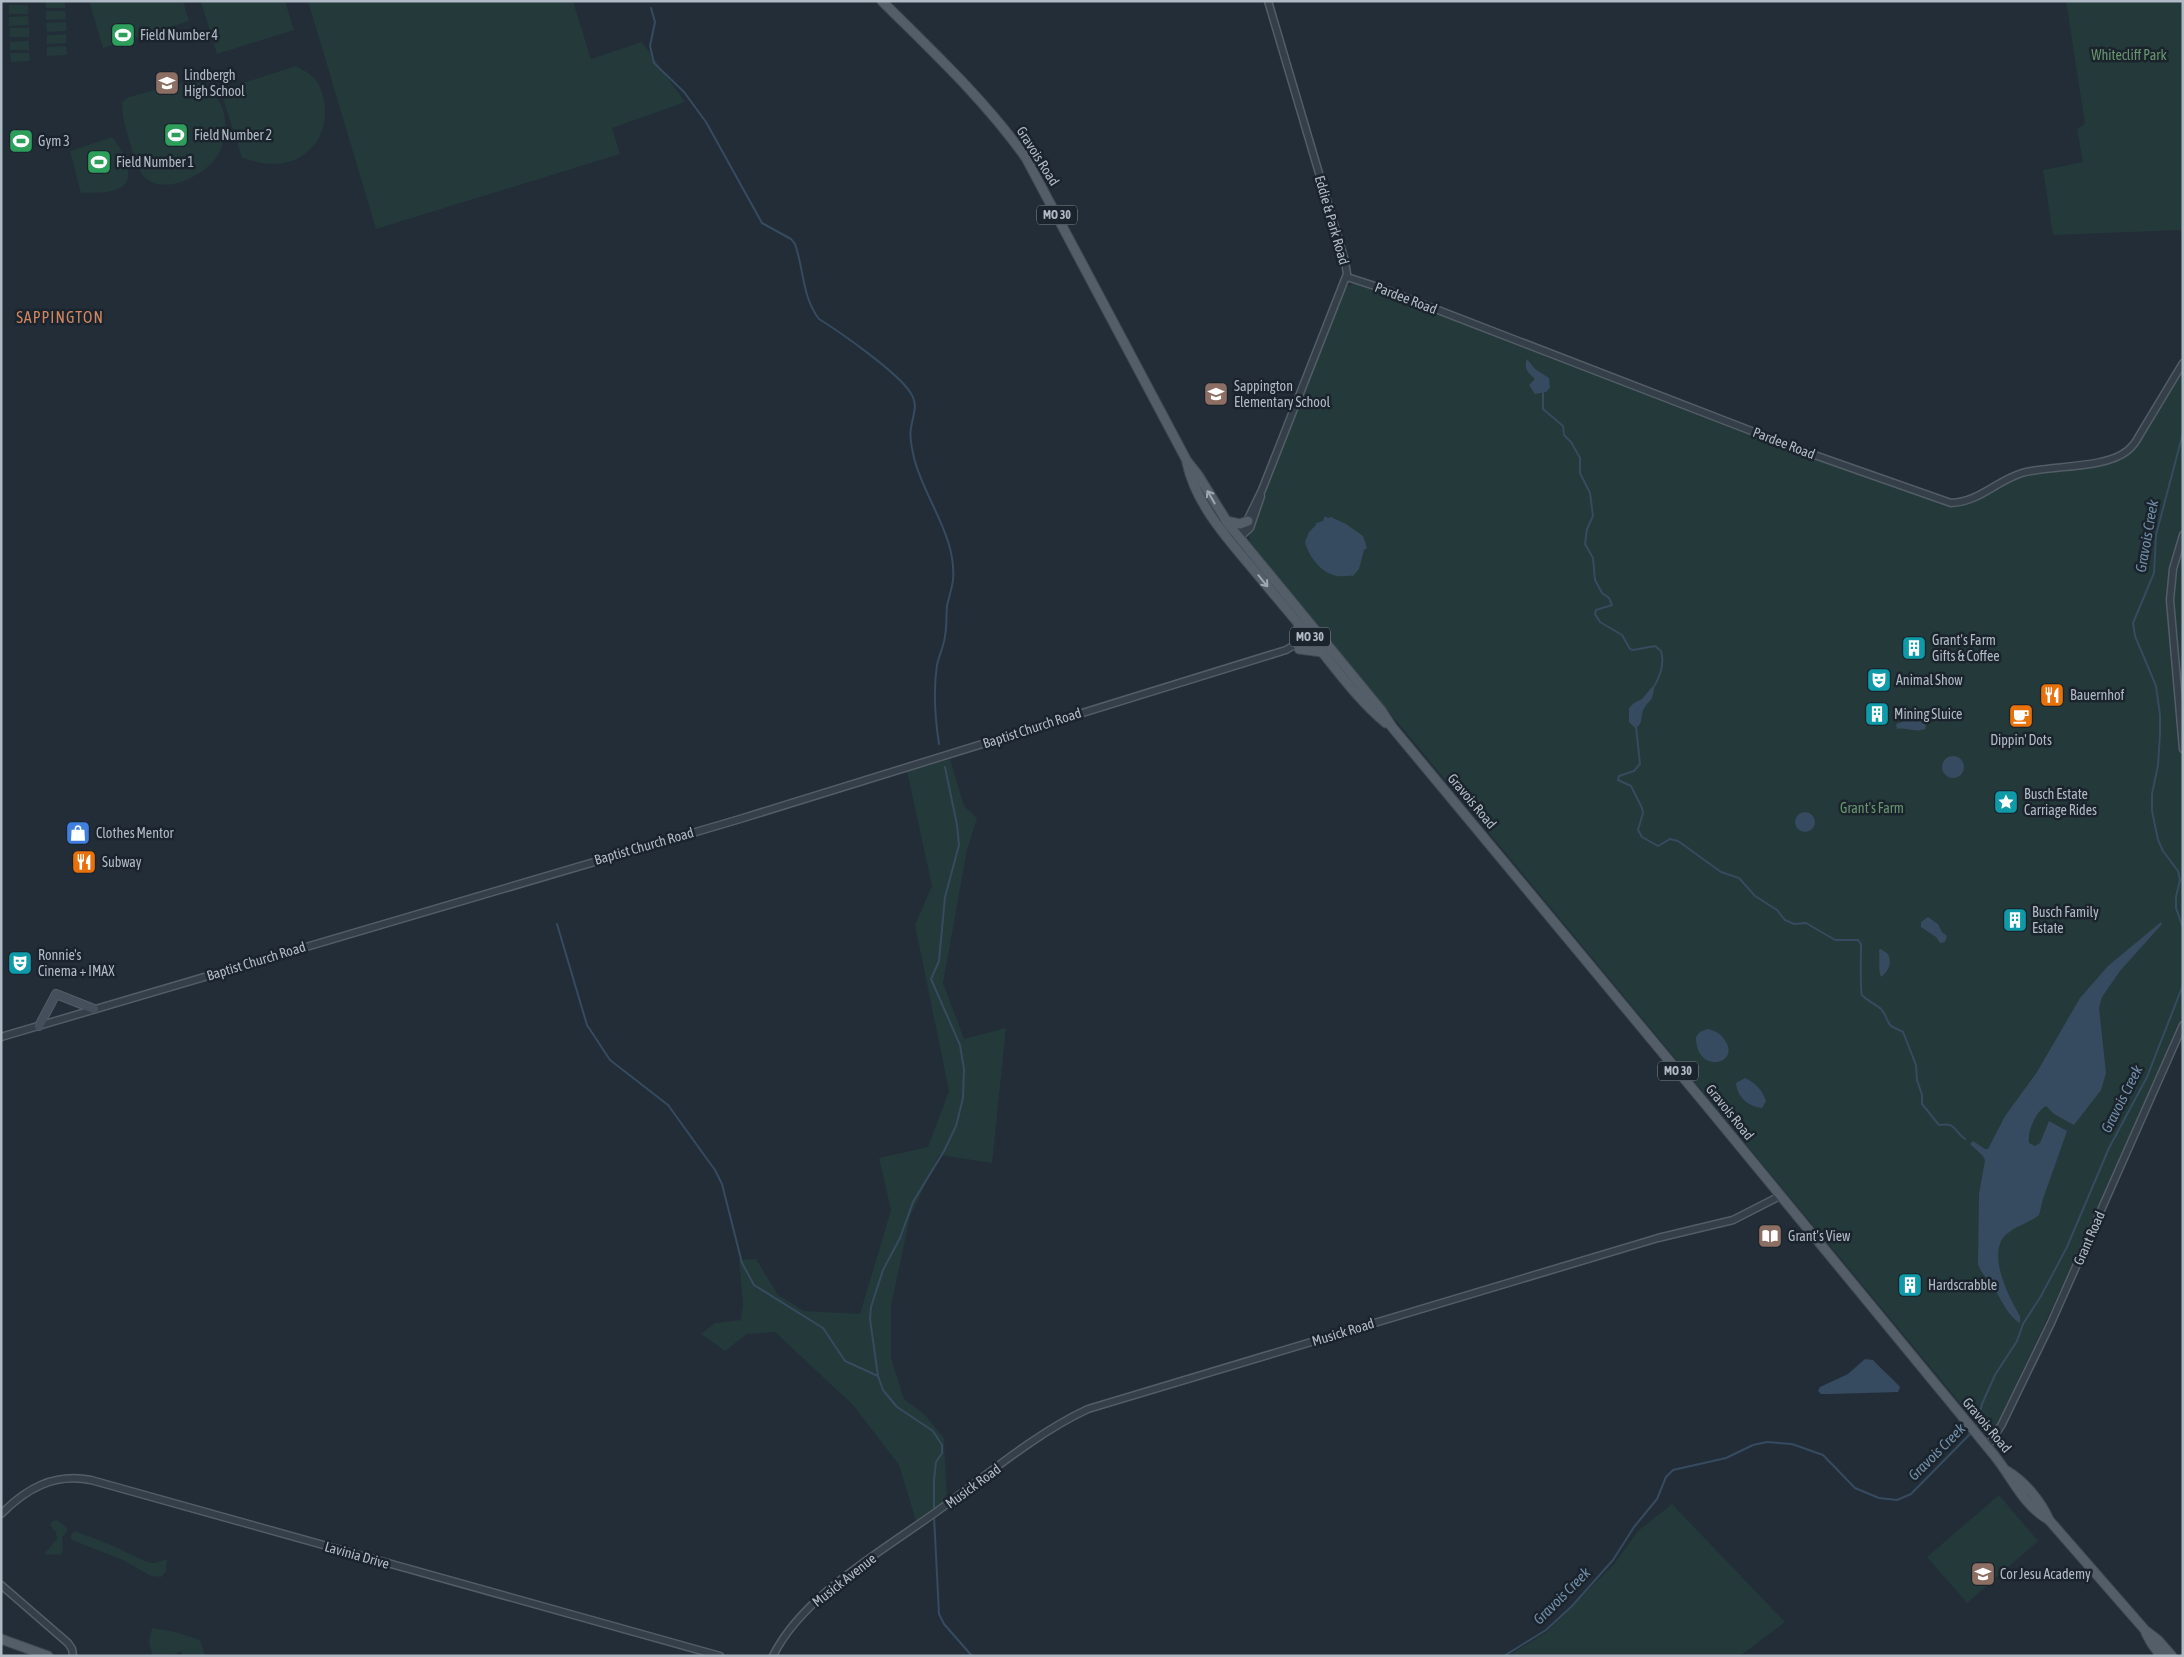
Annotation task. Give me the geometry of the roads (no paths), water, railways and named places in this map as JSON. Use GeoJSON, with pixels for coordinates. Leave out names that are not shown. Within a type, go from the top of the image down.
{"type":"FeatureCollection","features":[{"type":"Feature","properties":{"kind":"main road","name":"Gravois Road"},"geometry":{"type":"LineString","coordinates":[[882,1],[979,100],[1026,158],[1187,461],[1198,475],[1226,521],[1234,539],[1298,624],[1314,636],[1322,652],[1376,714],[1392,727]]}},
{"type":"Feature","properties":{"kind":"main road","name":"Gravois Road"},"geometry":{"type":"LineString","coordinates":[[1187,461],[1190,479],[1209,512],[1234,539],[1314,636],[1381,710],[1392,727],[2007,1470],[2011,1482],[2039,1514],[2049,1520],[2145,1630],[2158,1640],[2172,1656]]}},
{"type":"Feature","properties":{"kind":"main road"},"geometry":{"type":"LineString","coordinates":[[1226,521],[1240,524],[1248,521]]}},
{"type":"Feature","properties":{"kind":"main road"},"geometry":{"type":"LineString","coordinates":[[1298,624],[1300,634],[1298,646],[1322,652]]}},
{"type":"Feature","properties":{"kind":"main road"},"geometry":{"type":"LineString","coordinates":[[39,1026],[56,994],[94,1009]]}},
{"type":"Feature","properties":{"kind":"main road","name":"Gravois Road"},"geometry":{"type":"LineString","coordinates":[[2145,1630],[2152,1644],[2162,1656]]}},
{"type":"Feature","properties":{"kind":"main road"},"geometry":{"type":"LineString","coordinates":[[1,1639],[48,1656]]}},
{"type":"Feature","properties":{"kind":"street","name":"Eddie & Park Road"},"geometry":{"type":"LineString","coordinates":[[1234,539],[1248,521],[1262,490],[1346,277],[1345,261],[1268,1]]}},
{"type":"Feature","properties":{"kind":"street","name":"Pardee Road"},"geometry":{"type":"LineString","coordinates":[[1346,277],[1433,308],[1814,455],[1951,503],[1975,498],[2021,473],[2097,462],[2123,454],[2132,447],[2183,363]]}},
{"type":"Feature","properties":{"kind":"street","name":"Eddie & Park Road"},"geometry":{"type":"LineString","coordinates":[[1234,539],[1250,528],[1262,490]]}},
{"type":"Feature","properties":{"kind":"street"},"geometry":{"type":"LineString","coordinates":[[2183,536],[2173,569],[2170,600],[2183,749]]}},
{"type":"Feature","properties":{"kind":"street","name":"Baptist Church Road"},"geometry":{"type":"LineString","coordinates":[[1,1037],[740,819],[1286,650],[1298,646],[1314,636]]}},
{"type":"Feature","properties":{"kind":"street","name":"Grant Road"},"geometry":{"type":"LineString","coordinates":[[1987,1447],[2002,1424],[2051,1323],[2183,1025]]}},
{"type":"Feature","properties":{"kind":"street","name":"Musick Road"},"geometry":{"type":"LineString","coordinates":[[929,1517],[1059,1425],[1088,1409],[1658,1238],[1720,1224],[1747,1214],[1780,1196]]}},
{"type":"Feature","properties":{"kind":"street","name":"Lavinia Drive"},"geometry":{"type":"LineString","coordinates":[[1,1514],[24,1493],[43,1483],[66,1478],[91,1480],[720,1656]]}},
{"type":"Feature","properties":{"kind":"street","name":"Musick Avenue"},"geometry":{"type":"LineString","coordinates":[[773,1656],[789,1630],[811,1605],[849,1574],[929,1517]]}},
{"type":"Feature","properties":{"kind":"street"},"geometry":{"type":"LineString","coordinates":[[1,1585],[68,1643],[72,1649],[73,1656]]}},
{"type":"Feature","properties":{"kind":"water"},"geometry":{"type":"Polygon","coordinates":[[[1527,359],[1535,369],[1549,378],[1550,388],[1546,392],[1535,394],[1529,385],[1535,379],[1526,368],[1527,359]]]}},
{"type":"Feature","properties":{"kind":"water"},"geometry":{"type":"Polygon","coordinates":[[[1325,516],[1346,524],[1363,536],[1367,548],[1364,550],[1359,569],[1353,576],[1337,576],[1326,572],[1316,564],[1309,553],[1305,542],[1309,532],[1316,523],[1323,521],[1325,516]]]}},
{"type":"Feature","properties":{"kind":"water"},"geometry":{"type":"Polygon","coordinates":[[[1652,687],[1654,690],[1651,699],[1643,710],[1640,724],[1635,728],[1629,722],[1629,708],[1642,699],[1652,687]]]}},
{"type":"Feature","properties":{"kind":"water"},"geometry":{"type":"Polygon","coordinates":[[[1918,715],[1925,720],[1925,729],[1897,729],[1896,724],[1918,715]]]}},
{"type":"Feature","properties":{"kind":"water"},"geometry":{"type":"Polygon","coordinates":[[[1953,756],[1961,759],[1964,767],[1961,775],[1953,778],[1945,775],[1942,767],[1945,759],[1953,756]]]}},
{"type":"Feature","properties":{"kind":"water"},"geometry":{"type":"Polygon","coordinates":[[[1805,812],[1812,815],[1815,822],[1812,829],[1805,832],[1798,829],[1795,822],[1798,815],[1805,812]]]}},
{"type":"Feature","properties":{"kind":"water"},"geometry":{"type":"Polygon","coordinates":[[[1928,917],[1938,924],[1942,932],[1947,936],[1945,942],[1940,943],[1936,937],[1921,927],[1921,922],[1928,917]]]}},
{"type":"Feature","properties":{"kind":"water"},"geometry":{"type":"Polygon","coordinates":[[[2161,922],[2162,924],[2120,971],[2102,997],[2099,1008],[2106,1073],[2101,1090],[2074,1125],[2054,1114],[2046,1106],[2039,1112],[2031,1128],[2029,1143],[2035,1146],[2040,1143],[2049,1121],[2067,1131],[2039,1215],[2008,1233],[2001,1241],[1998,1250],[2001,1273],[2020,1316],[2020,1323],[2007,1311],[1978,1264],[1979,1194],[1985,1160],[1970,1144],[1973,1141],[1988,1149],[2005,1116],[2037,1072],[2080,998],[2108,966],[2161,922]]]}},
{"type":"Feature","properties":{"kind":"water"},"geometry":{"type":"Polygon","coordinates":[[[1881,949],[1888,954],[1890,964],[1881,977],[1879,950],[1881,949]]]}},
{"type":"Feature","properties":{"kind":"water"},"geometry":{"type":"Polygon","coordinates":[[[1707,1029],[1718,1033],[1726,1042],[1729,1050],[1723,1060],[1709,1061],[1703,1057],[1698,1049],[1696,1037],[1700,1032],[1707,1029]]]}},
{"type":"Feature","properties":{"kind":"water"},"geometry":{"type":"Polygon","coordinates":[[[1745,1078],[1763,1093],[1766,1101],[1762,1108],[1753,1106],[1741,1097],[1736,1083],[1745,1078]]]}},
{"type":"Feature","properties":{"kind":"water"},"geometry":{"type":"Polygon","coordinates":[[[1865,1359],[1873,1360],[1900,1387],[1898,1392],[1821,1394],[1818,1391],[1820,1387],[1848,1374],[1865,1359]]]}},
{"type":"Feature","properties":{"kind":"waterway"},"geometry":{"type":"LineString","coordinates":[[651,8],[655,22],[650,46],[654,63],[684,92],[706,122],[762,223],[791,239],[795,244],[809,302],[819,319],[881,364],[903,384],[913,397],[915,410],[910,436],[914,458],[945,533],[953,564],[953,580],[947,606],[946,632],[937,665],[935,685],[936,724],[939,744]]}},
{"type":"Feature","properties":{"kind":"waterway"},"geometry":{"type":"LineString","coordinates":[[1543,393],[1543,409],[1563,426],[1564,435],[1571,442],[1580,458],[1580,473],[1590,493],[1593,516],[1587,529],[1585,544],[1593,558],[1595,580],[1602,593],[1609,598],[1612,605],[1596,610],[1595,614],[1600,622],[1622,635],[1630,649],[1655,646],[1661,651],[1661,671],[1652,690]]}},
{"type":"Feature","properties":{"kind":"waterway","name":"Gravois Creek"},"geometry":{"type":"LineString","coordinates":[[2183,433],[2156,535],[2154,573],[2133,623],[2135,636],[2156,686],[2160,715],[2160,735],[2158,765],[2152,794],[2152,811],[2158,840],[2163,851],[2178,871],[2180,880],[2176,897],[2176,908],[2183,928]]}},
{"type":"Feature","properties":{"kind":"waterway"},"geometry":{"type":"LineString","coordinates":[[1636,726],[1640,764],[1634,771],[1619,776],[1618,780],[1631,786],[1642,808],[1643,813],[1638,830],[1642,837],[1658,846],[1670,839],[1678,841],[1721,872],[1739,878],[1755,896],[1777,910],[1785,920],[1794,924],[1806,923],[1835,940],[1858,940],[1861,944],[1862,995],[1881,1009],[1891,1026],[1903,1032],[1916,1065],[1922,1104],[1939,1125],[1952,1126],[1965,1139]]}},
{"type":"Feature","properties":{"kind":"waterway"},"geometry":{"type":"LineString","coordinates":[[934,1511],[936,1462],[942,1453],[942,1445],[933,1431],[897,1407],[883,1390],[878,1376],[870,1319],[871,1307],[883,1270],[900,1238],[913,1202],[944,1151],[956,1126],[963,1098],[964,1069],[960,1045],[931,979],[939,961],[945,897],[959,845],[957,825],[945,767]]}},
{"type":"Feature","properties":{"kind":"waterway"},"geometry":{"type":"LineString","coordinates":[[557,924],[587,1025],[610,1060],[668,1105],[715,1170],[722,1184],[742,1263],[754,1285],[823,1328],[845,1361],[878,1376]]}},
{"type":"Feature","properties":{"kind":"waterway","name":"Gravois Creek"},"geometry":{"type":"LineString","coordinates":[[1976,1428],[1982,1404],[1995,1375],[2017,1341],[2023,1324],[2041,1296],[2067,1247],[2109,1148],[2147,1077],[2183,985]]}},
{"type":"Feature","properties":{"kind":"waterway","name":"Gravois Creek"},"geometry":{"type":"LineString","coordinates":[[1504,1656],[1546,1630],[1572,1606],[1613,1560],[1634,1527],[1657,1499],[1666,1477],[1673,1470],[1726,1458],[1753,1445],[1767,1442],[1792,1444],[1823,1455],[1855,1488],[1879,1498],[1897,1500],[1911,1494],[1971,1433]]}},
{"type":"Feature","properties":{"kind":"waterway"},"geometry":{"type":"LineString","coordinates":[[934,1516],[939,1614],[944,1624],[972,1656]]}},
{"type":"Feature","properties":{"kind":"place","name":"Field Number 4"},"geometry":{"type":"Point","coordinates":[123,35]}},
{"type":"Feature","properties":{"kind":"place","name":"Lindbergh High School"},"geometry":{"type":"Point","coordinates":[167,83]}},
{"type":"Feature","properties":{"kind":"place","name":"Field Number 2"},"geometry":{"type":"Point","coordinates":[176,135]}},
{"type":"Feature","properties":{"kind":"place","name":"Gym 3"},"geometry":{"type":"Point","coordinates":[21,141]}},
{"type":"Feature","properties":{"kind":"place","name":"Field Number 1"},"geometry":{"type":"Point","coordinates":[99,162]}},
{"type":"Feature","properties":{"kind":"place","name":"Sappington Elementary School"},"geometry":{"type":"Point","coordinates":[1216,394]}},
{"type":"Feature","properties":{"kind":"place","name":"Grant's Farm Gifts & Coffee"},"geometry":{"type":"Point","coordinates":[1914,648]}},
{"type":"Feature","properties":{"kind":"place","name":"Animal Show"},"geometry":{"type":"Point","coordinates":[1879,680]}},
{"type":"Feature","properties":{"kind":"place","name":"Bauernhof"},"geometry":{"type":"Point","coordinates":[2052,695]}},
{"type":"Feature","properties":{"kind":"place","name":"Mining Sluice"},"geometry":{"type":"Point","coordinates":[1877,714]}},
{"type":"Feature","properties":{"kind":"place","name":"Dippin' Dots"},"geometry":{"type":"Point","coordinates":[2021,716]}},
{"type":"Feature","properties":{"kind":"place","name":"Busch Estate Carriage Rides"},"geometry":{"type":"Point","coordinates":[2006,802]}},
{"type":"Feature","properties":{"kind":"place","name":"Clothes Mentor"},"geometry":{"type":"Point","coordinates":[78,833]}},
{"type":"Feature","properties":{"kind":"place","name":"Subway"},"geometry":{"type":"Point","coordinates":[84,862]}},
{"type":"Feature","properties":{"kind":"place","name":"Busch Family Estate"},"geometry":{"type":"Point","coordinates":[2015,920]}},
{"type":"Feature","properties":{"kind":"place","name":"Ronnie's Cinema + IMAX"},"geometry":{"type":"Point","coordinates":[20,963]}},
{"type":"Feature","properties":{"kind":"place","name":"Grant's View"},"geometry":{"type":"Point","coordinates":[1770,1236]}},
{"type":"Feature","properties":{"kind":"place","name":"Hardscrabble"},"geometry":{"type":"Point","coordinates":[1910,1285]}},
{"type":"Feature","properties":{"kind":"place","name":"Cor Jesu Academy"},"geometry":{"type":"Point","coordinates":[1983,1574]}},
{"type":"Feature","properties":{"kind":"district","name":"SAPPINGTON"},"geometry":{"type":"Point","coordinates":[60,317]}},
{"type":"Feature","properties":{"kind":"park label","name":"Whitecliff Park"},"geometry":{"type":"Point","coordinates":[2129,55]}},
{"type":"Feature","properties":{"kind":"park label","name":"Grant's Farm"},"geometry":{"type":"Point","coordinates":[1872,808]}}]}
